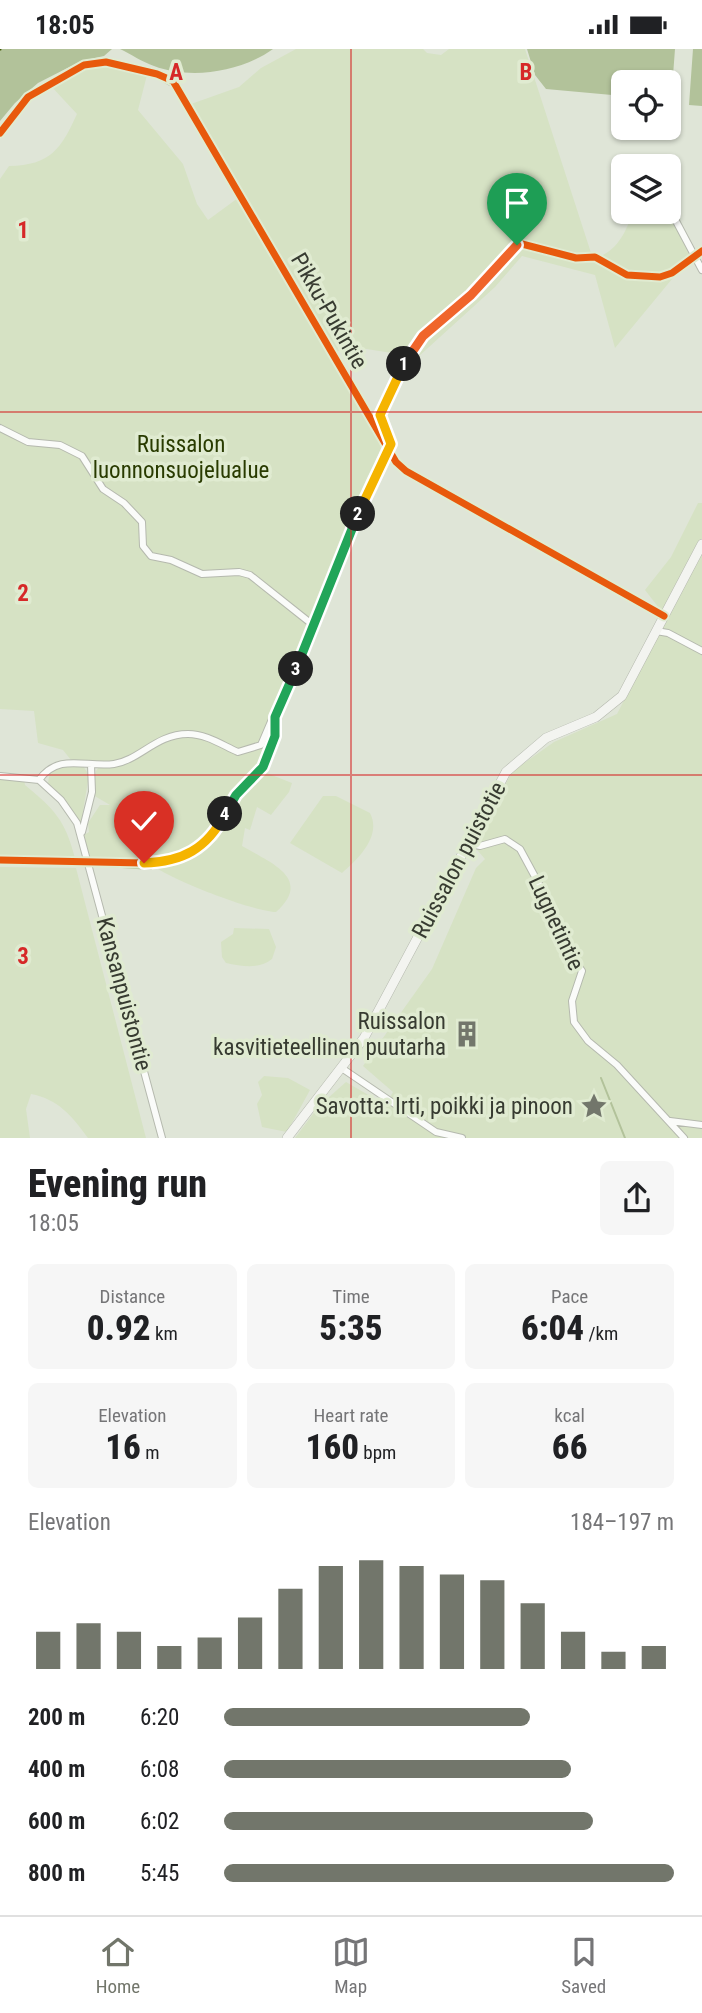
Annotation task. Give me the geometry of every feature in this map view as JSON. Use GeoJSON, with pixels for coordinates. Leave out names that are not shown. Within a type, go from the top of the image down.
{"type":"FeatureCollection","features":[{"type":"Feature","properties":{"kind":"street","name":"Pikku-Pukintie"},"geometry":{"type":"LineString","coordinates":[[106,62],[157,74],[176,85],[387,449],[406,471],[664,615]]}},
{"type":"Feature","properties":{"kind":"street"},"geometry":{"type":"LineString","coordinates":[[678,224],[702,269]]}},
{"type":"Feature","properties":{"kind":"street"},"geometry":{"type":"LineString","coordinates":[[0,428],[28,442],[60,445],[82,456],[103,489],[120,499],[142,523],[142,546],[151,556],[175,562],[202,574],[239,572],[250,575],[313,625]]}},
{"type":"Feature","properties":{"kind":"street"},"geometry":{"type":"LineString","coordinates":[[0,776],[39,780],[58,764],[72,761],[90,765],[121,762],[150,744],[178,734],[205,736],[238,752],[261,745],[387,449]]}},
{"type":"Feature","properties":{"kind":"street","name":"Ruissalon puistotie"},"geometry":{"type":"LineString","coordinates":[[287,1138],[365,1038],[506,772],[546,739],[610,708],[627,688],[702,544]]}},
{"type":"Feature","properties":{"kind":"street"},"geometry":{"type":"LineString","coordinates":[[656,631],[668,633],[702,650]]}},
{"type":"Feature","properties":{"kind":"street"},"geometry":{"type":"LineString","coordinates":[[81,834],[92,792],[90,765]]}},
{"type":"Feature","properties":{"kind":"street","name":"Kansanpuistontie"},"geometry":{"type":"LineString","coordinates":[[39,780],[68,809],[81,834],[162,1138]]}},
{"type":"Feature","properties":{"kind":"street","name":"Lugnetintie"},"geometry":{"type":"LineString","coordinates":[[466,843],[482,846],[505,839],[520,849],[546,897],[559,937],[582,971],[572,1001],[574,1022],[588,1041],[617,1065],[684,1138]]}},
{"type":"Feature","properties":{"kind":"street"},"geometry":{"type":"LineString","coordinates":[[343,1069],[436,1132],[462,1138]]}},
{"type":"Feature","properties":{"kind":"street"},"geometry":{"type":"LineString","coordinates":[[668,1121],[702,1125]]}},
{"type":"Feature","properties":{"kind":"green space"},"geometry":{"type":"Polygon","coordinates":[[[296,49],[423,49],[427,53],[441,55],[449,49],[525,49],[593,259],[614,247],[628,224],[674,224],[691,256],[615,348],[595,275],[522,256],[495,287],[418,357],[347,346],[335,353],[191,104],[239,87],[261,68],[296,49]]]}},
{"type":"Feature","properties":{"kind":"green space","name":"Ruissalon luonnonsuojelualue"},"geometry":{"type":"Polygon","coordinates":[[[97,64],[132,69],[147,75],[138,110],[183,164],[197,204],[208,220],[238,198],[379,439],[381,448],[270,729],[275,733],[259,770],[292,783],[289,792],[271,815],[257,807],[250,830],[245,828],[242,846],[275,865],[289,880],[291,890],[287,900],[276,912],[207,892],[154,867],[147,860],[90,859],[84,835],[89,832],[88,823],[100,805],[110,805],[93,795],[96,771],[102,763],[71,760],[63,750],[38,743],[34,711],[0,709],[0,179],[9,166],[35,162],[53,153],[60,146],[77,114],[50,85],[97,64]]]}},
{"type":"Feature","properties":{"kind":"green space"},"geometry":{"type":"Polygon","coordinates":[[[698,503],[702,503],[702,1138],[295,1138],[319,1106],[346,1082],[384,1104],[387,1103],[393,1092],[363,1066],[432,969],[476,868],[485,859],[471,843],[513,771],[554,742],[617,714],[658,634],[659,608],[645,590],[671,557],[698,503]]]}},
{"type":"Feature","properties":{"kind":"green space"},"geometry":{"type":"Polygon","coordinates":[[[65,765],[83,766],[89,775],[81,823],[48,783],[50,772],[65,765]]]}},
{"type":"Feature","properties":{"kind":"green space"},"geometry":{"type":"Polygon","coordinates":[[[0,778],[24,780],[25,785],[51,809],[63,825],[75,858],[0,858],[0,778]]]}},
{"type":"Feature","properties":{"kind":"green space"},"geometry":{"type":"Polygon","coordinates":[[[323,796],[336,796],[370,813],[373,822],[371,838],[355,861],[342,873],[290,843],[323,796]]]}},
{"type":"Feature","properties":{"kind":"green space"},"geometry":{"type":"Polygon","coordinates":[[[0,867],[76,868],[146,1138],[88,1138],[57,1104],[31,1094],[26,1109],[30,1138],[0,1138],[0,867]]]}},
{"type":"Feature","properties":{"kind":"green space"},"geometry":{"type":"Polygon","coordinates":[[[234,928],[269,929],[276,947],[272,959],[256,966],[226,963],[222,957],[221,942],[233,934],[234,928]]]}},
{"type":"Feature","properties":{"kind":"green space"},"geometry":{"type":"Polygon","coordinates":[[[264,1076],[288,1078],[310,1090],[287,1132],[262,1127],[257,1104],[262,1095],[258,1082],[264,1076]]]}},
{"type":"Feature","properties":{"kind":"shaded area"},"geometry":{"type":"Polygon","coordinates":[[[0,49],[112,49],[104,56],[81,61],[38,83],[15,103],[0,121],[0,49]]]}},
{"type":"Feature","properties":{"kind":"shaded area"},"geometry":{"type":"Polygon","coordinates":[[[120,49],[273,49],[231,68],[199,73],[154,66],[120,49]]]}},
{"type":"Feature","properties":{"kind":"shaded area"},"geometry":{"type":"Polygon","coordinates":[[[527,49],[675,49],[673,70],[611,70],[611,95],[546,89],[535,75],[527,49]]]}},
{"type":"Feature","properties":{"kind":"shaded area"},"geometry":{"type":"Polygon","coordinates":[[[693,49],[702,49],[702,106],[689,105],[693,49]]]}},
{"type":"Feature","properties":{"kind":"waterway"},"geometry":{"type":"LineString","coordinates":[[14,864],[75,864]]}},
{"type":"Feature","properties":{"kind":"waterway"},"geometry":{"type":"LineString","coordinates":[[93,865],[151,869]]}},
{"type":"Feature","properties":{"kind":"waterway"},"geometry":{"type":"LineString","coordinates":[[601,1078],[625,1138]]}},
{"type":"Feature","properties":{"kind":"cycle path"},"geometry":{"type":"LineString","coordinates":[[0,133],[28,97],[84,65],[106,62],[157,74],[173,81],[396,462],[406,471],[664,616]]}},
{"type":"Feature","properties":{"kind":"cycle path"},"geometry":{"type":"LineString","coordinates":[[0,860],[144,863],[187,855],[213,836],[236,795],[263,767],[275,736],[275,717],[372,480],[391,444],[380,415],[414,346],[471,295],[513,247],[522,244],[576,258],[595,257],[627,275],[660,277],[672,273],[702,251]]}},
{"type":"Feature","properties":{"kind":"place","name":"Ruissalon kasvitieteellinen puutarha"},"geometry":{"type":"Point","coordinates":[467,1034]}},
{"type":"Feature","properties":{"kind":"place","name":"Savotta: Irti, poikki ja pinoon"},"geometry":{"type":"Point","coordinates":[594,1106]}},
{"type":"Feature","properties":{"kind":"route"},"geometry":{"type":"LineString","coordinates":[[144,863],[181,858],[207,843],[236,795],[263,767],[275,736],[275,717],[372,480],[391,444],[379,420],[407,359],[423,336],[471,295],[517,245]]}}]}
